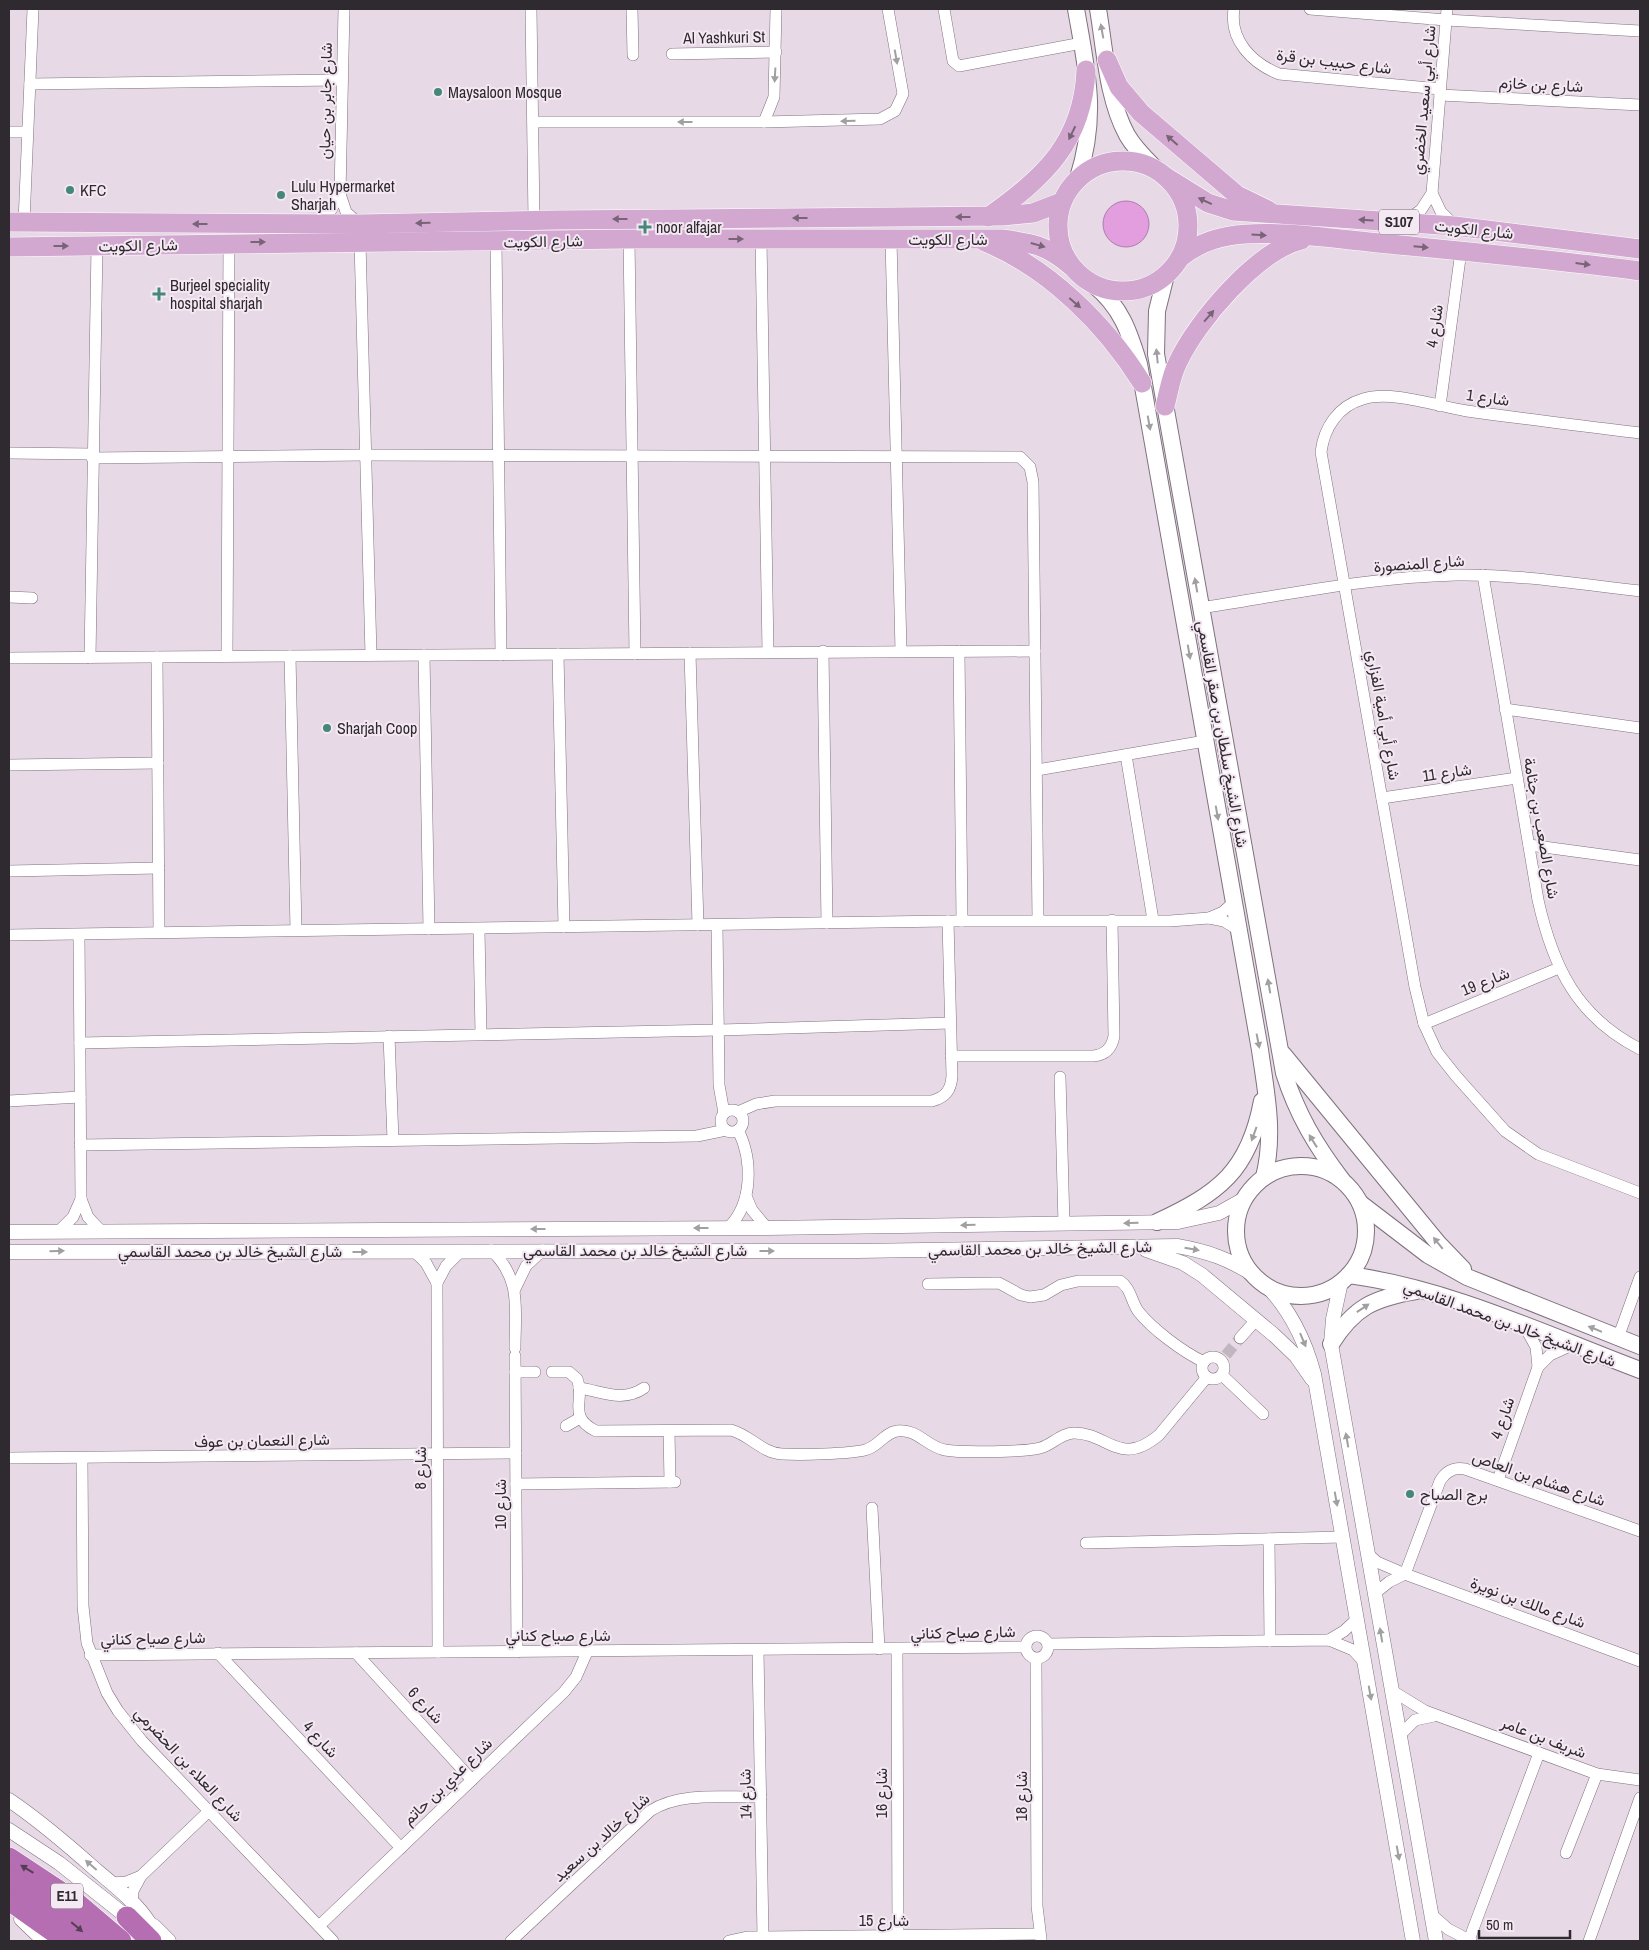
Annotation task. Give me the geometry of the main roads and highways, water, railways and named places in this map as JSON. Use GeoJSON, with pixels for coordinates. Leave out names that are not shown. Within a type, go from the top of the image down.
{"type":"FeatureCollection","features":[{"type":"Feature","properties":{"kind":"highway","name":"E11"},"geometry":{"type":"LineString","coordinates":[[9,1858],[74,1901],[120,1941]]}},
{"type":"Feature","properties":{"kind":"highway","name":"E11"},"geometry":{"type":"LineString","coordinates":[[9,1880],[37,1897],[94,1941]]}},
{"type":"Feature","properties":{"kind":"highway"},"geometry":{"type":"LineString","coordinates":[[9,1900],[67,1941]]}},
{"type":"Feature","properties":{"kind":"highway"},"geometry":{"type":"LineString","coordinates":[[129,1910],[151,1933]]}},
{"type":"Feature","properties":{"kind":"main road"},"geometry":{"type":"LineString","coordinates":[[1076,9],[1090,91],[1089,135],[1078,178],[1062,202],[1057,224],[1061,246],[1071,266],[1094,284],[1112,290],[1132,291],[1150,285],[1166,275],[1181,257],[1187,241],[1188,223],[1185,206],[1178,190],[1132,143],[1118,117],[1098,9]]}},
{"type":"Feature","properties":{"kind":"main road"},"geometry":{"type":"LineString","coordinates":[[1107,60],[1119,87],[1141,113],[1237,195],[1268,210],[1284,214]]}},
{"type":"Feature","properties":{"kind":"main road"},"geometry":{"type":"LineString","coordinates":[[988,217],[1035,182],[1068,141],[1082,108],[1086,70]]}},
{"type":"Feature","properties":{"kind":"main road"},"geometry":{"type":"LineString","coordinates":[[1078,178],[1095,166],[1116,160],[1137,162],[1162,173]]}},
{"type":"Feature","properties":{"kind":"main road","name":"شارع الكويت"},"geometry":{"type":"LineString","coordinates":[[1162,173],[1196,197],[1220,208],[1245,213],[1455,226],[1640,249]]}},
{"type":"Feature","properties":{"kind":"main road","name":"شارع الكويت"},"geometry":{"type":"LineString","coordinates":[[10,247],[229,243],[360,233],[464,222],[988,217],[1033,213],[1062,202]]}},
{"type":"Feature","properties":{"kind":"main road","name":"شارع الكويت"},"geometry":{"type":"LineString","coordinates":[[16,222],[319,224],[360,233],[420,242],[629,239],[976,239],[1027,242],[1051,249],[1071,266]]}},
{"type":"Feature","properties":{"kind":"main road"},"geometry":{"type":"LineString","coordinates":[[420,242],[435,236],[467,233],[470,228],[464,222]]}},
{"type":"Feature","properties":{"kind":"main road","name":"شارع الكويت"},"geometry":{"type":"LineString","coordinates":[[1181,257],[1203,243],[1229,235],[1312,237],[1520,256],[1640,271]]}},
{"type":"Feature","properties":{"kind":"main road"},"geometry":{"type":"LineString","coordinates":[[1166,406],[1178,363],[1201,325],[1251,268],[1264,257],[1279,248],[1312,237]]}},
{"type":"Feature","properties":{"kind":"main road"},"geometry":{"type":"LineString","coordinates":[[976,239],[998,247],[1028,264],[1062,291],[1105,332],[1127,358],[1142,383]]}},
{"type":"Feature","properties":{"kind":"main road"},"geometry":{"type":"LineString","coordinates":[[1520,256],[1513,249],[1516,244],[1559,246],[1578,240]]}},
{"type":"Feature","properties":{"kind":"main road","name":"شارع الشيخ سلطان بن صقر القاسمي"},"geometry":{"type":"LineString","coordinates":[[1166,275],[1158,311],[1156,354],[1284,1073],[1300,1116],[1322,1155],[1342,1180]]}},
{"type":"Feature","properties":{"kind":"main road","name":"شارع الشيخ سلطان بن صقر القاسمي"},"geometry":{"type":"LineString","coordinates":[[1094,284],[1110,298],[1122,319],[1132,341],[1142,383],[1265,1086],[1270,1144],[1264,1177]]}},
{"type":"Feature","properties":{"kind":"main road"},"geometry":{"type":"LineString","coordinates":[[1281,1051],[1446,1252],[1464,1270],[1487,1286]]}},
{"type":"Feature","properties":{"kind":"main road"},"geometry":{"type":"LineString","coordinates":[[1157,1222],[1203,1200],[1230,1175],[1250,1144],[1257,1126],[1265,1086]]}},
{"type":"Feature","properties":{"kind":"main road"},"geometry":{"type":"LineString","coordinates":[[1295,1166],[1312,1167],[1328,1171],[1342,1180],[1360,1203],[1365,1217],[1365,1240],[1358,1262],[1345,1279],[1327,1290],[1312,1295],[1296,1296],[1280,1292],[1260,1281],[1240,1253],[1237,1239],[1238,1218],[1244,1199],[1264,1177],[1279,1169],[1295,1166]]}},
{"type":"Feature","properties":{"kind":"main road","name":"شارع الشيخ خالد بن محمد القاسمي"},"geometry":{"type":"LineString","coordinates":[[1360,1203],[1428,1255],[1487,1286],[1640,1346]]}},
{"type":"Feature","properties":{"kind":"main road","name":"شارع الشيخ خالد بن محمد القاسمي"},"geometry":{"type":"LineString","coordinates":[[1345,1279],[1423,1290],[1640,1370]]}},
{"type":"Feature","properties":{"kind":"main road"},"geometry":{"type":"LineString","coordinates":[[1331,1344],[1346,1322],[1365,1306],[1388,1296],[1423,1290]]}},
{"type":"Feature","properties":{"kind":"tunnel"},"geometry":{"type":"LineString","coordinates":[[1226,1355],[1240,1338]]}},
{"type":"Feature","properties":{"kind":"place","name":"Maysaloon Mosque"},"geometry":{"type":"Point","coordinates":[438,92]}},
{"type":"Feature","properties":{"kind":"place","name":"KFC"},"geometry":{"type":"Point","coordinates":[70,190]}},
{"type":"Feature","properties":{"kind":"place","name":"Lulu Hypermarket Sharjah"},"geometry":{"type":"Point","coordinates":[281,195]}},
{"type":"Feature","properties":{"kind":"place","name":"noor alfajar"},"geometry":{"type":"Point","coordinates":[645,227]}},
{"type":"Feature","properties":{"kind":"place","name":"Burjeel speciality hospital sharjah"},"geometry":{"type":"Point","coordinates":[159,294]}},
{"type":"Feature","properties":{"kind":"place","name":"Sharjah Coop"},"geometry":{"type":"Point","coordinates":[327,728]}},
{"type":"Feature","properties":{"kind":"place","name":"برج الصباح"},"geometry":{"type":"Point","coordinates":[1410,1494]}}]}
